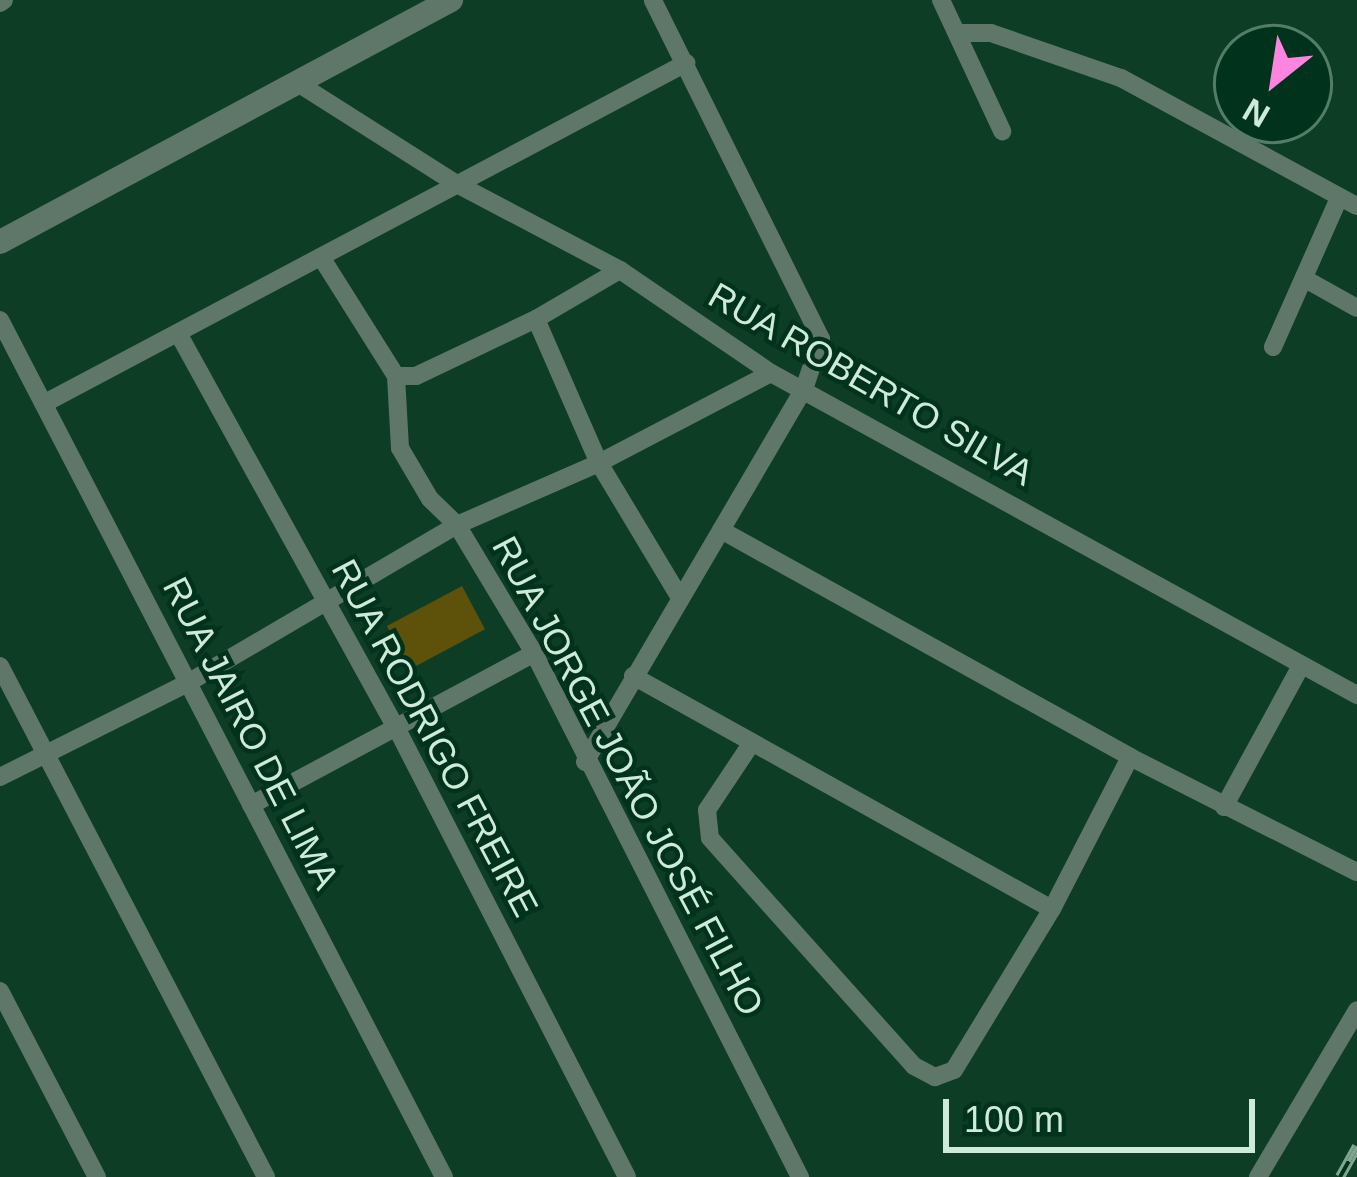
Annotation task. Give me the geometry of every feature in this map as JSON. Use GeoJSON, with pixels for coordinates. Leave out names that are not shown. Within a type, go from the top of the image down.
{"type":"FeatureCollection","features":[{"type":"Feature","properties":{"kind":"street"},"geometry":{"type":"LineString","coordinates":[[0,242],[451,0]]}},
{"type":"Feature","properties":{"kind":"street"},"geometry":{"type":"LineString","coordinates":[[585,762],[804,389],[820,339],[814,318],[653,0]]}},
{"type":"Feature","properties":{"kind":"street"},"geometry":{"type":"LineString","coordinates":[[941,0],[1002,131]]}},
{"type":"Feature","properties":{"kind":"street"},"geometry":{"type":"LineString","coordinates":[[957,33],[991,34],[1121,78],[1348,202],[1273,346]]}},
{"type":"Feature","properties":{"kind":"street"},"geometry":{"type":"LineString","coordinates":[[45,404],[686,63]]}},
{"type":"Feature","properties":{"kind":"street","name":"RUA ROBERTO SILVA"},"geometry":{"type":"LineString","coordinates":[[296,82],[455,183],[620,269],[772,373],[1357,695]]}},
{"type":"Feature","properties":{"kind":"street"},"geometry":{"type":"LineString","coordinates":[[0,777],[186,684],[457,525],[430,499],[400,448],[396,376],[321,257]]}},
{"type":"Feature","properties":{"kind":"street"},"geometry":{"type":"LineString","coordinates":[[396,376],[416,376],[536,319],[620,269]]}},
{"type":"Feature","properties":{"kind":"street"},"geometry":{"type":"LineString","coordinates":[[1306,280],[1357,308]]}},
{"type":"Feature","properties":{"kind":"street"},"geometry":{"type":"LineString","coordinates":[[536,319],[599,463],[679,596]]}},
{"type":"Feature","properties":{"kind":"street","name":"RUA JAIRO DE LIMA"},"geometry":{"type":"LineString","coordinates":[[0,320],[443,1177]]}},
{"type":"Feature","properties":{"kind":"street","name":"RUA RODRIGO FREIRE"},"geometry":{"type":"LineString","coordinates":[[178,333],[398,731],[627,1177]]}},
{"type":"Feature","properties":{"kind":"street","name":"RUA JORGE JOÃO JOSÉ FILHO"},"geometry":{"type":"LineString","coordinates":[[772,373],[599,463],[457,525],[534,653],[585,762],[800,1177]]}},
{"type":"Feature","properties":{"kind":"street"},"geometry":{"type":"LineString","coordinates":[[721,530],[1130,757],[1357,872]]}},
{"type":"Feature","properties":{"kind":"street"},"geometry":{"type":"LineString","coordinates":[[251,805],[398,731],[534,653]]}},
{"type":"Feature","properties":{"kind":"street"},"geometry":{"type":"LineString","coordinates":[[0,666],[266,1177]]}},
{"type":"Feature","properties":{"kind":"street"},"geometry":{"type":"LineString","coordinates":[[1224,807],[1301,666]]}},
{"type":"Feature","properties":{"kind":"street"},"geometry":{"type":"LineString","coordinates":[[633,676],[1052,908]]}},
{"type":"Feature","properties":{"kind":"street"},"geometry":{"type":"LineString","coordinates":[[751,744],[707,810],[710,838],[914,1066],[935,1077],[954,1070],[1052,908],[1130,757]]}},
{"type":"Feature","properties":{"kind":"street"},"geometry":{"type":"LineString","coordinates":[[0,991],[97,1177]]}},
{"type":"Feature","properties":{"kind":"street"},"geometry":{"type":"LineString","coordinates":[[1258,1177],[1357,1010]]}},
{"type":"Feature","properties":{"kind":"shaded area"},"geometry":{"type":"Polygon","coordinates":[[[462,586],[485,629],[410,669],[387,626],[462,586]]]}},
{"type":"Feature","properties":{"kind":"railway"},"geometry":{"type":"LineString","coordinates":[[1340,1177],[1357,1146]]}}]}
